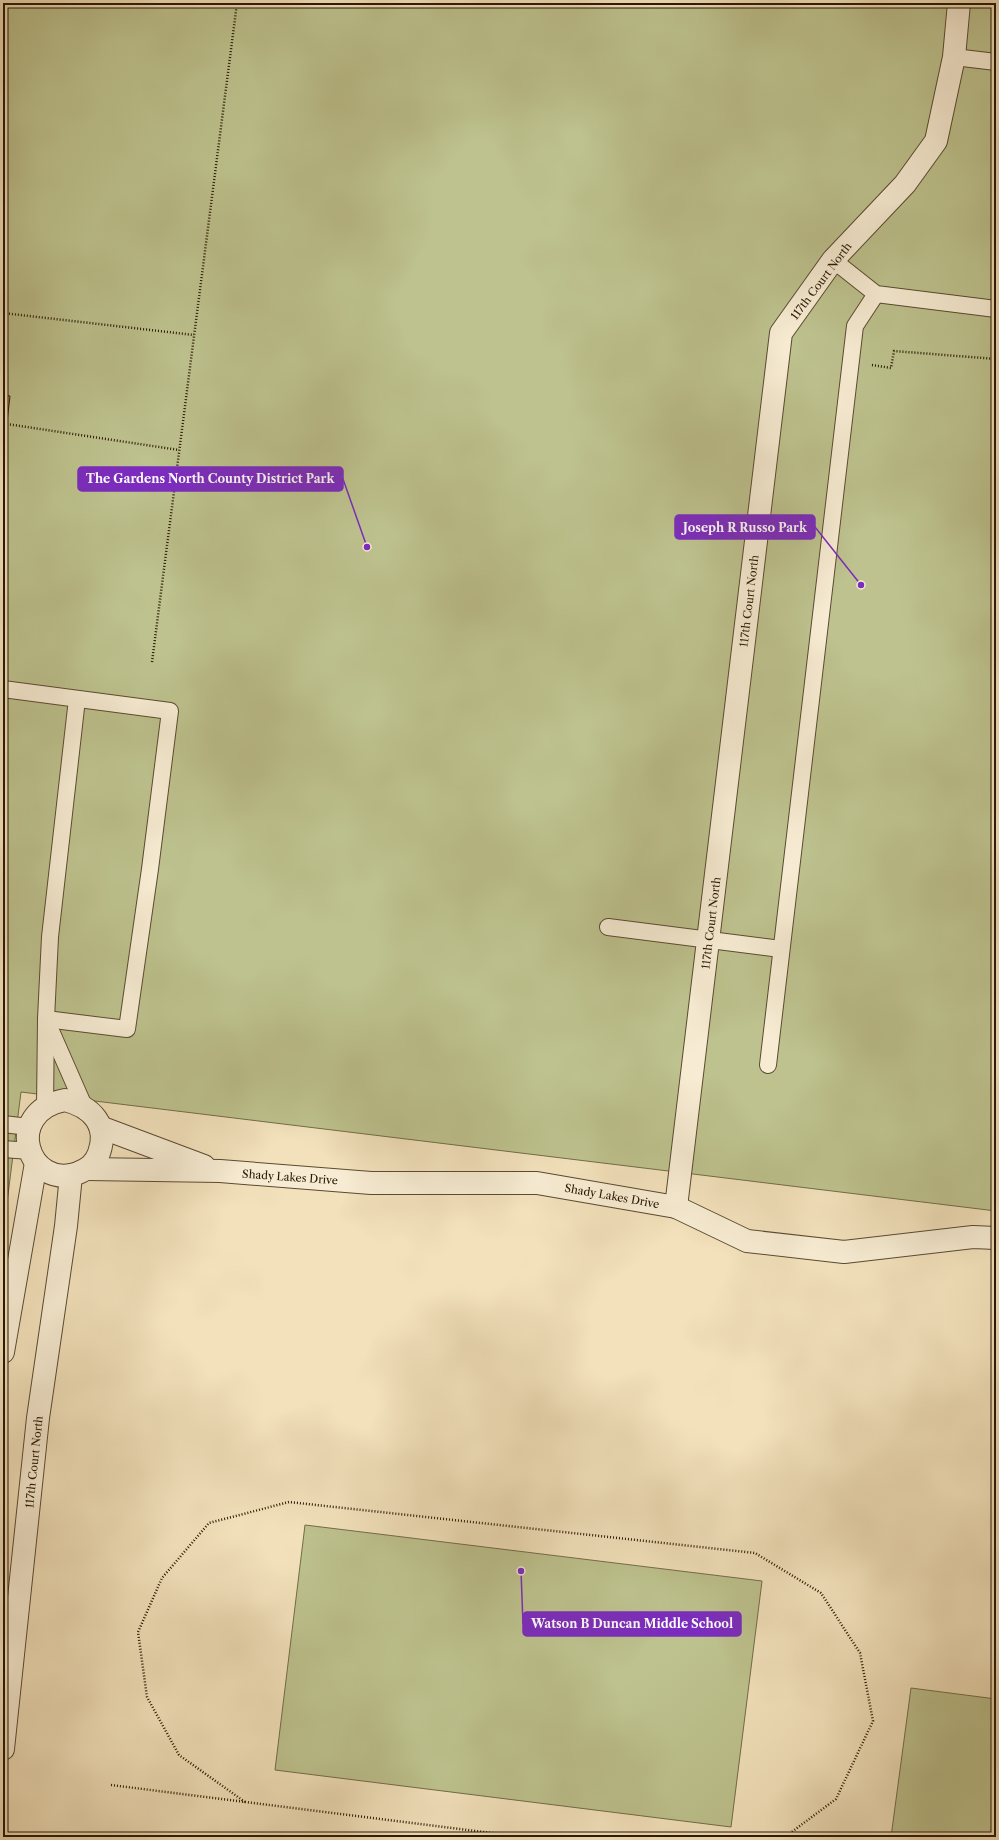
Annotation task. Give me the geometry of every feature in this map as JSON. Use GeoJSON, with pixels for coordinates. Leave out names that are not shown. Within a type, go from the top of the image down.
{"type":"FeatureCollection","features":[{"type":"Feature","properties":{"kind":"street","name":"117th Court North"},"geometry":{"type":"LineString","coordinates":[[676,1207],[782,333],[833,260],[905,184],[936,141],[954,57],[959,3]]}},
{"type":"Feature","properties":{"kind":"street"},"geometry":{"type":"LineString","coordinates":[[65,1100],[84,1106],[93,1115],[100,1127],[102,1144],[97,1157],[80,1172],[61,1176],[48,1172],[33,1157],[28,1142],[29,1127],[34,1117],[45,1107],[65,1100]]}},
{"type":"Feature","properties":{"kind":"street","name":"Shady Lakes Drive"},"geometry":{"type":"LineString","coordinates":[[100,1127],[220,1172]]}},
{"type":"Feature","properties":{"kind":"street"},"geometry":{"type":"LineString","coordinates":[[3,1352],[33,1157]]}},
{"type":"Feature","properties":{"kind":"street","name":"117th Court North"},"geometry":{"type":"LineString","coordinates":[[3,1749],[38,1418],[66,1226],[80,1172]]}},
{"type":"Feature","properties":{"kind":"street","name":"Shady Lakes Drive"},"geometry":{"type":"LineString","coordinates":[[80,1172],[220,1172],[371,1183],[538,1183],[676,1207],[747,1241],[844,1252],[973,1237],[996,1238]]}},
{"type":"Feature","properties":{"kind":"lane"},"geometry":{"type":"LineString","coordinates":[[954,57],[996,62]]}},
{"type":"Feature","properties":{"kind":"lane"},"geometry":{"type":"LineString","coordinates":[[833,260],[876,294],[996,309]]}},
{"type":"Feature","properties":{"kind":"lane"},"geometry":{"type":"LineString","coordinates":[[768,1065],[855,326],[876,294]]}},
{"type":"Feature","properties":{"kind":"lane"},"geometry":{"type":"LineString","coordinates":[[3,689],[170,710],[150,869],[126,1029],[46,1019]]}},
{"type":"Feature","properties":{"kind":"lane"},"geometry":{"type":"LineString","coordinates":[[45,1107],[46,1019],[50,938],[77,699]]}},
{"type":"Feature","properties":{"kind":"lane"},"geometry":{"type":"LineString","coordinates":[[608,928],[781,949]]}},
{"type":"Feature","properties":{"kind":"lane"},"geometry":{"type":"LineString","coordinates":[[46,1019],[84,1106]]}},
{"type":"Feature","properties":{"kind":"lane"},"geometry":{"type":"LineString","coordinates":[[3,1124],[29,1127]]}},
{"type":"Feature","properties":{"kind":"lane"},"geometry":{"type":"LineString","coordinates":[[3,1149],[33,1157]]}},
{"type":"Feature","properties":{"kind":"path"},"geometry":{"type":"LineString","coordinates":[[152,662],[237,3]]}},
{"type":"Feature","properties":{"kind":"path"},"geometry":{"type":"LineString","coordinates":[[3,313],[194,334]]}},
{"type":"Feature","properties":{"kind":"path"},"geometry":{"type":"LineString","coordinates":[[891,368],[894,352],[996,359]]}},
{"type":"Feature","properties":{"kind":"path"},"geometry":{"type":"LineString","coordinates":[[7,424],[179,450]]}},
{"type":"Feature","properties":{"kind":"path"},"geometry":{"type":"LineString","coordinates":[[245,1802],[179,1755],[147,1697],[138,1632],[162,1578],[209,1524],[289,1502],[754,1553],[821,1593],[860,1652],[873,1721],[836,1799],[785,1837]]}},
{"type":"Feature","properties":{"kind":"path"},"geometry":{"type":"LineString","coordinates":[[111,1785],[523,1837]]}},
{"type":"Feature","properties":{"kind":"green space"},"geometry":{"type":"Polygon","coordinates":[[[3,3],[996,3],[996,1211],[21,1092],[3,1234],[3,3]]]}},
{"type":"Feature","properties":{"kind":"green space"},"geometry":{"type":"Polygon","coordinates":[[[305,1525],[762,1581],[731,1827],[275,1770],[305,1525]]]}},
{"type":"Feature","properties":{"kind":"green space"},"geometry":{"type":"Polygon","coordinates":[[[911,1688],[996,1699],[996,1837],[891,1837],[911,1688]]]}},
{"type":"Feature","properties":{"kind":"building"},"geometry":{"type":"Polygon","coordinates":[[[3,395],[10,396],[3,456],[3,395]]]}},
{"type":"Feature","properties":{"kind":"place","name":"The Gardens North County District Park"},"geometry":{"type":"Point","coordinates":[367,547]}},
{"type":"Feature","properties":{"kind":"place","name":"Joseph R Russo Park"},"geometry":{"type":"Point","coordinates":[861,585]}},
{"type":"Feature","properties":{"kind":"place","name":"Watson B Duncan Middle School"},"geometry":{"type":"Point","coordinates":[521,1571]}}]}
